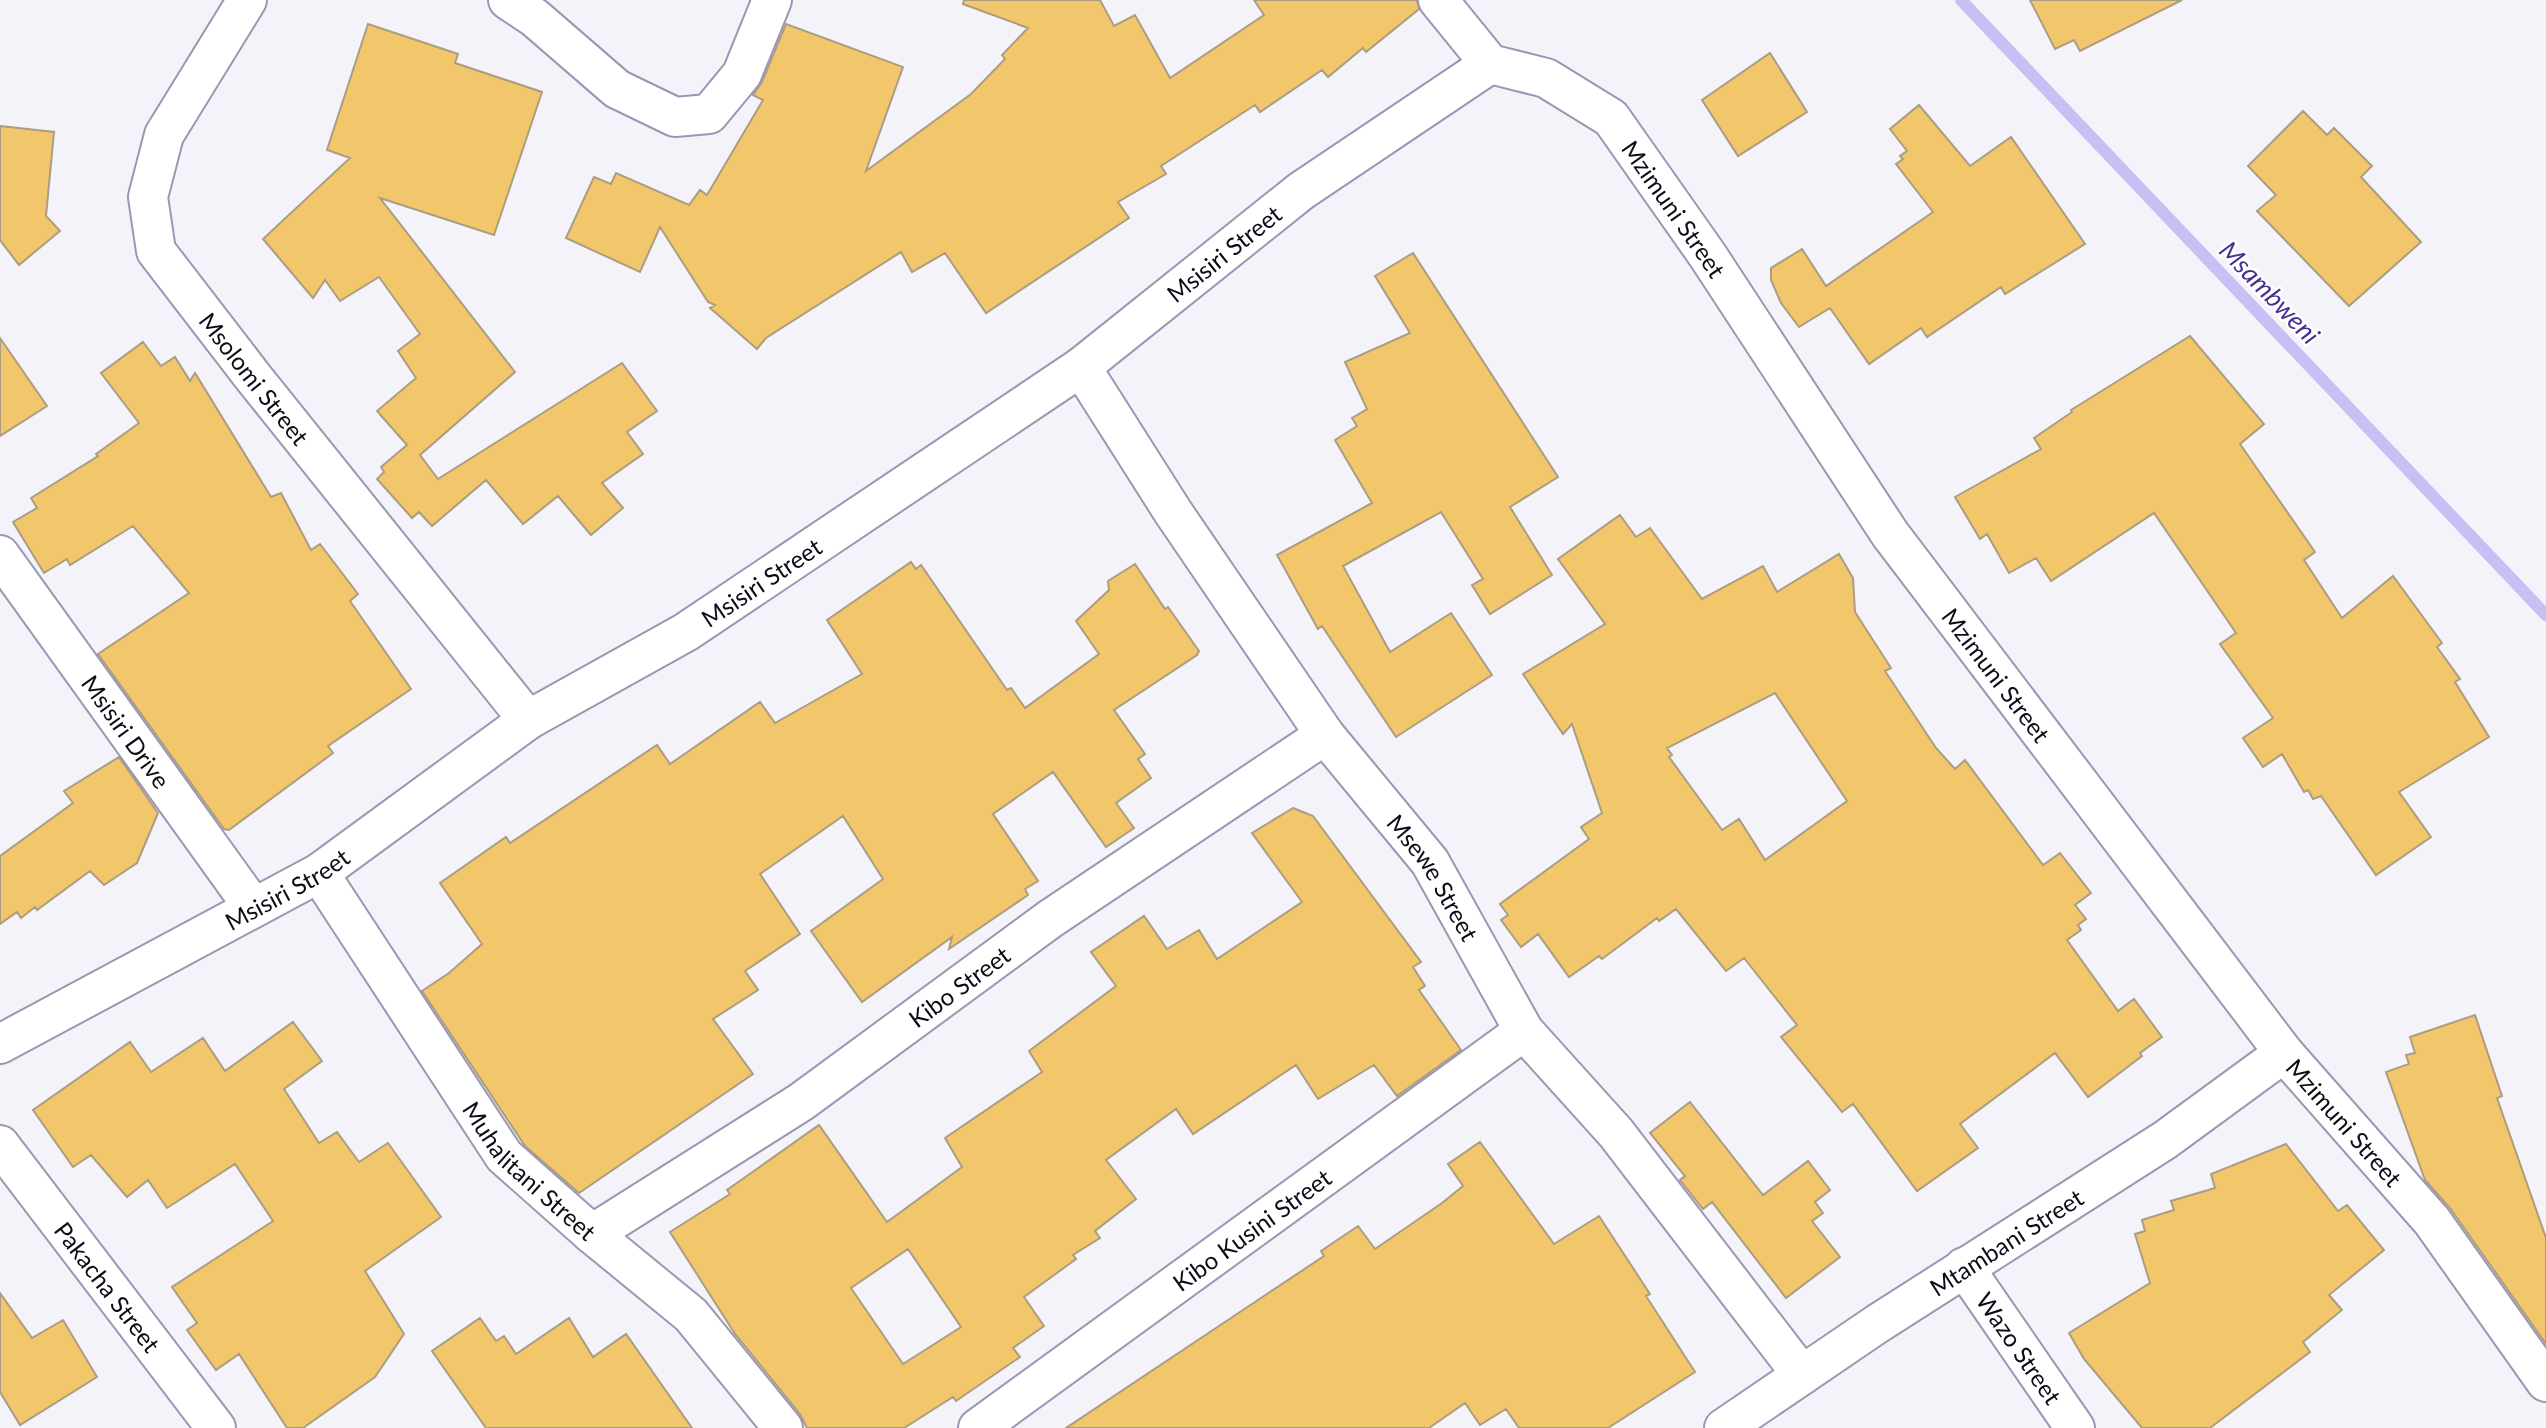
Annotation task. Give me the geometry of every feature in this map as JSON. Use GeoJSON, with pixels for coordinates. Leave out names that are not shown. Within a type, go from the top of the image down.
{"type":"FeatureCollection","features":[{"type":"Feature","properties":{"kind":"street","name":"Msolomi Street"},"geometry":{"type":"LineString","coordinates":[[247,0],[164,135],[148,197],[156,251],[253,377],[528,720]]}},
{"type":"Feature","properties":{"kind":"street"},"geometry":{"type":"LineString","coordinates":[[508,0],[535,18],[617,89],[675,117],[709,114],[742,74],[772,0]]}},
{"type":"Feature","properties":{"kind":"street"},"geometry":{"type":"LineString","coordinates":[[1438,0],[1490,64]]}},
{"type":"Feature","properties":{"kind":"street","name":"Msisiri Street"},"geometry":{"type":"LineString","coordinates":[[0,1044],[320,873],[528,720],[686,632],[1081,367],[1301,191],[1490,64]]}},
{"type":"Feature","properties":{"kind":"street","name":"Mzimuni Street"},"geometry":{"type":"LineString","coordinates":[[1490,64],[1546,78],[1611,118],[1708,257],[1890,534],[2284,1053],[2432,1221],[2546,1382]]}},
{"type":"Feature","properties":{"kind":"street","name":"Msewe Street"},"geometry":{"type":"LineString","coordinates":[[1081,367],[1173,512],[1325,734],[1430,862],[1524,1031],[1616,1133],[1802,1375]]}},
{"type":"Feature","properties":{"kind":"street","name":"Msisiri Drive"},"geometry":{"type":"LineString","coordinates":[[0,555],[253,907]]}},
{"type":"Feature","properties":{"kind":"street","name":"Kibo Street"},"geometry":{"type":"LineString","coordinates":[[592,1234],[801,1102],[1050,919],[1325,734]]}},
{"type":"Feature","properties":{"kind":"street","name":"Muhalitani Street"},"geometry":{"type":"LineString","coordinates":[[320,873],[504,1156],[592,1234],[691,1315],[783,1428]]}},
{"type":"Feature","properties":{"kind":"street","name":"Kibo Kusini Street"},"geometry":{"type":"LineString","coordinates":[[978,1428],[1524,1031]]}},
{"type":"Feature","properties":{"kind":"street","name":"Mtambani Street"},"geometry":{"type":"LineString","coordinates":[[1724,1428],[1964,1267],[2165,1140],[2284,1053]]}},
{"type":"Feature","properties":{"kind":"street","name":"Pakacha Street"},"geometry":{"type":"LineString","coordinates":[[0,1145],[216,1428]]}},
{"type":"Feature","properties":{"kind":"street","name":"Wazo Street"},"geometry":{"type":"LineString","coordinates":[[1964,1267],[2075,1428]]}},
{"type":"Feature","properties":{"kind":"building"},"geometry":{"type":"Polygon","coordinates":[[[964,0],[1100,0],[1114,26],[1135,15],[1170,78],[1264,15],[1254,0],[1417,0],[1419,9],[1366,52],[1363,48],[1328,77],[1322,70],[1260,112],[1255,105],[1161,166],[1166,174],[1118,202],[1129,218],[986,313],[945,253],[912,272],[901,252],[766,338],[757,349],[710,308],[715,305],[708,302],[660,227],[640,272],[566,238],[594,177],[611,184],[616,173],[689,205],[700,190],[707,195],[763,100],[753,95],[762,82],[786,24],[903,67],[866,171],[971,94],[1005,59],[1002,55],[1028,28],[963,4],[964,0]]]}},
{"type":"Feature","properties":{"kind":"building"},"geometry":{"type":"Polygon","coordinates":[[[2030,0],[2182,0],[2080,51],[2074,40],[2055,49],[2030,0]]]}},
{"type":"Feature","properties":{"kind":"building"},"geometry":{"type":"Polygon","coordinates":[[[368,24],[458,54],[455,63],[542,92],[494,235],[380,198],[515,372],[420,455],[438,479],[622,363],[657,411],[627,432],[643,454],[602,483],[623,508],[591,535],[558,496],[523,524],[486,480],[432,526],[419,512],[412,518],[377,479],[384,472],[381,467],[407,445],[377,411],[416,378],[398,351],[420,334],[379,277],[340,301],[325,280],[313,298],[263,239],[350,158],[327,150],[368,24]]]}},
{"type":"Feature","properties":{"kind":"building"},"geometry":{"type":"Polygon","coordinates":[[[1770,53],[1807,112],[1738,156],[1702,100],[1770,53]]]}},
{"type":"Feature","properties":{"kind":"building"},"geometry":{"type":"Polygon","coordinates":[[[1919,105],[1970,166],[2011,137],[2085,244],[2005,294],[2001,287],[1927,337],[1921,328],[1869,364],[1830,308],[1799,327],[1781,303],[1771,280],[1771,268],[1802,249],[1826,286],[1933,212],[1896,164],[1903,159],[1900,156],[1907,151],[1890,129],[1919,105]]]}},
{"type":"Feature","properties":{"kind":"building"},"geometry":{"type":"Polygon","coordinates":[[[2303,111],[2327,135],[2334,128],[2372,166],[2361,177],[2421,242],[2349,306],[2257,211],[2276,195],[2248,166],[2303,111]]]}},
{"type":"Feature","properties":{"kind":"building"},"geometry":{"type":"Polygon","coordinates":[[[0,126],[54,132],[46,216],[60,231],[19,265],[0,240],[0,126]]]}},
{"type":"Feature","properties":{"kind":"building"},"geometry":{"type":"Polygon","coordinates":[[[1413,253],[1558,477],[1510,507],[1552,575],[1490,614],[1472,585],[1483,579],[1441,512],[1343,566],[1390,652],[1451,613],[1492,675],[1396,737],[1322,626],[1318,629],[1277,555],[1372,503],[1335,440],[1357,426],[1352,418],[1367,409],[1345,362],[1410,333],[1375,276],[1413,253]]]}},
{"type":"Feature","properties":{"kind":"building"},"geometry":{"type":"Polygon","coordinates":[[[2190,336],[2264,424],[2240,444],[2315,552],[2304,560],[2342,618],[2393,576],[2442,643],[2437,647],[2460,679],[2455,682],[2489,737],[2399,792],[2431,837],[2376,875],[2321,796],[2313,799],[2308,790],[2304,792],[2282,754],[2263,767],[2243,738],[2273,718],[2220,644],[2236,633],[2154,513],[2051,581],[2036,558],[2009,573],[1987,534],[1980,539],[1955,497],[2041,449],[2034,438],[2072,412],[2071,410],[2190,336]]]}},
{"type":"Feature","properties":{"kind":"building"},"geometry":{"type":"Polygon","coordinates":[[[0,338],[47,406],[0,436],[0,338]]]}},
{"type":"Feature","properties":{"kind":"building"},"geometry":{"type":"Polygon","coordinates":[[[143,342],[161,366],[175,357],[190,381],[195,373],[271,497],[281,493],[311,550],[320,544],[358,594],[350,601],[411,689],[328,746],[333,753],[229,830],[224,829],[98,654],[189,593],[133,526],[70,565],[67,559],[44,573],[13,522],[37,508],[31,498],[98,456],[96,454],[139,423],[101,373],[143,342]]]}},
{"type":"Feature","properties":{"kind":"building"},"geometry":{"type":"Polygon","coordinates":[[[1620,515],[1636,537],[1650,528],[1702,599],[1763,566],[1777,592],[1839,554],[1853,578],[1855,612],[1891,668],[1885,671],[1936,748],[1955,769],[1965,760],[2043,865],[2060,853],[2091,893],[2075,905],[2086,919],[2078,925],[2081,930],[2067,940],[2118,1011],[2134,999],[2162,1037],[2140,1053],[2142,1056],[2088,1097],[2055,1053],[1960,1124],[1978,1148],[1917,1191],[1853,1104],[1842,1112],[1781,1037],[1797,1025],[1744,958],[1726,971],[1676,909],[1659,921],[1657,918],[1602,959],[1599,956],[1569,977],[1538,934],[1521,947],[1501,920],[1508,915],[1500,904],[1589,839],[1581,827],[1602,813],[1572,724],[1563,734],[1523,674],[1605,624],[1558,559],[1620,515]],[[1775,693],[1667,748],[1672,755],[1669,757],[1722,830],[1739,819],[1765,860],[1847,801],[1775,693]]]}},
{"type":"Feature","properties":{"kind":"building"},"geometry":{"type":"Polygon","coordinates":[[[911,562],[916,569],[921,565],[1007,690],[1011,688],[1025,708],[1099,654],[1076,621],[1109,590],[1108,581],[1135,564],[1165,609],[1168,607],[1199,651],[1197,655],[1114,710],[1145,754],[1138,759],[1151,778],[1116,803],[1134,828],[1106,847],[1053,772],[993,814],[1038,881],[1025,889],[1028,895],[949,949],[952,937],[862,1002],[811,931],[883,879],[843,816],[760,874],[800,934],[745,971],[758,990],[713,1019],[753,1074],[579,1193],[525,1146],[422,991],[449,973],[482,944],[440,883],[506,837],[510,843],[657,745],[670,764],[760,702],[775,723],[862,674],[827,620],[911,562]]]}},
{"type":"Feature","properties":{"kind":"building"},"geometry":{"type":"Polygon","coordinates":[[[119,757],[158,813],[137,863],[104,885],[90,871],[37,910],[35,907],[21,918],[17,912],[0,924],[0,856],[73,803],[64,791],[119,757]]]}},
{"type":"Feature","properties":{"kind":"building"},"geometry":{"type":"Polygon","coordinates":[[[1293,808],[1313,816],[1421,962],[1413,967],[1425,986],[1419,990],[1461,1050],[1397,1096],[1374,1065],[1318,1099],[1296,1065],[1193,1134],[1176,1109],[1106,1160],[1136,1199],[1095,1231],[1100,1238],[1073,1255],[1076,1259],[1024,1297],[1044,1326],[1013,1348],[1020,1357],[956,1401],[953,1397],[904,1428],[807,1428],[800,1414],[735,1334],[670,1232],[730,1194],[727,1190],[819,1125],[887,1222],[962,1167],[945,1138],[1042,1072],[1029,1051],[1116,986],[1091,952],[1144,916],[1167,949],[1199,930],[1217,959],[1302,902],[1252,833],[1293,808]],[[908,1249],[851,1288],[903,1364],[961,1327],[908,1249]]]}},
{"type":"Feature","properties":{"kind":"building"},"geometry":{"type":"Polygon","coordinates":[[[2475,1015],[2502,1096],[2497,1098],[2546,1238],[2546,1344],[2450,1208],[2425,1180],[2386,1072],[2409,1064],[2406,1055],[2415,1053],[2410,1037],[2475,1015]]]}},
{"type":"Feature","properties":{"kind":"building"},"geometry":{"type":"Polygon","coordinates":[[[293,1022],[322,1061],[284,1089],[319,1143],[337,1132],[359,1162],[388,1143],[441,1217],[365,1271],[404,1334],[375,1377],[303,1428],[287,1428],[239,1354],[216,1370],[187,1330],[197,1323],[172,1287],[273,1221],[235,1164],[167,1208],[148,1180],[127,1197],[91,1155],[73,1167],[33,1110],[130,1042],[151,1072],[203,1038],[225,1071],[293,1022]]]}},
{"type":"Feature","properties":{"kind":"building"},"geometry":{"type":"Polygon","coordinates":[[[1690,1102],[1763,1195],[1808,1161],[1830,1190],[1815,1202],[1823,1213],[1812,1221],[1840,1257],[1786,1298],[1712,1202],[1703,1209],[1680,1180],[1685,1176],[1650,1133],[1690,1102]]]}},
{"type":"Feature","properties":{"kind":"building"},"geometry":{"type":"Polygon","coordinates":[[[1480,1142],[1554,1244],[1599,1216],[1650,1294],[1646,1296],[1695,1372],[1608,1428],[1519,1428],[1506,1409],[1480,1425],[1465,1403],[1429,1428],[1066,1428],[1324,1256],[1321,1251],[1358,1226],[1375,1249],[1442,1203],[1463,1186],[1448,1164],[1480,1142]]]}},
{"type":"Feature","properties":{"kind":"building"},"geometry":{"type":"Polygon","coordinates":[[[2286,1144],[2338,1211],[2347,1205],[2384,1250],[2329,1295],[2342,1310],[2303,1342],[2310,1352],[2210,1428],[2142,1428],[2084,1359],[2069,1333],[2150,1283],[2135,1234],[2145,1231],[2142,1220],[2174,1210],[2171,1201],[2215,1188],[2211,1174],[2286,1144]]]}},
{"type":"Feature","properties":{"kind":"building"},"geometry":{"type":"Polygon","coordinates":[[[0,1293],[32,1338],[63,1320],[97,1377],[20,1425],[0,1392],[0,1293]]]}},
{"type":"Feature","properties":{"kind":"building"},"geometry":{"type":"Polygon","coordinates":[[[480,1318],[496,1341],[504,1336],[516,1354],[569,1318],[593,1357],[626,1334],[692,1428],[486,1428],[432,1351],[480,1318]]]}},
{"type":"Feature","properties":{"kind":"waterway","name":"Msambweni"},"geometry":{"type":"LineString","coordinates":[[1961,0],[2546,615]]}}]}
